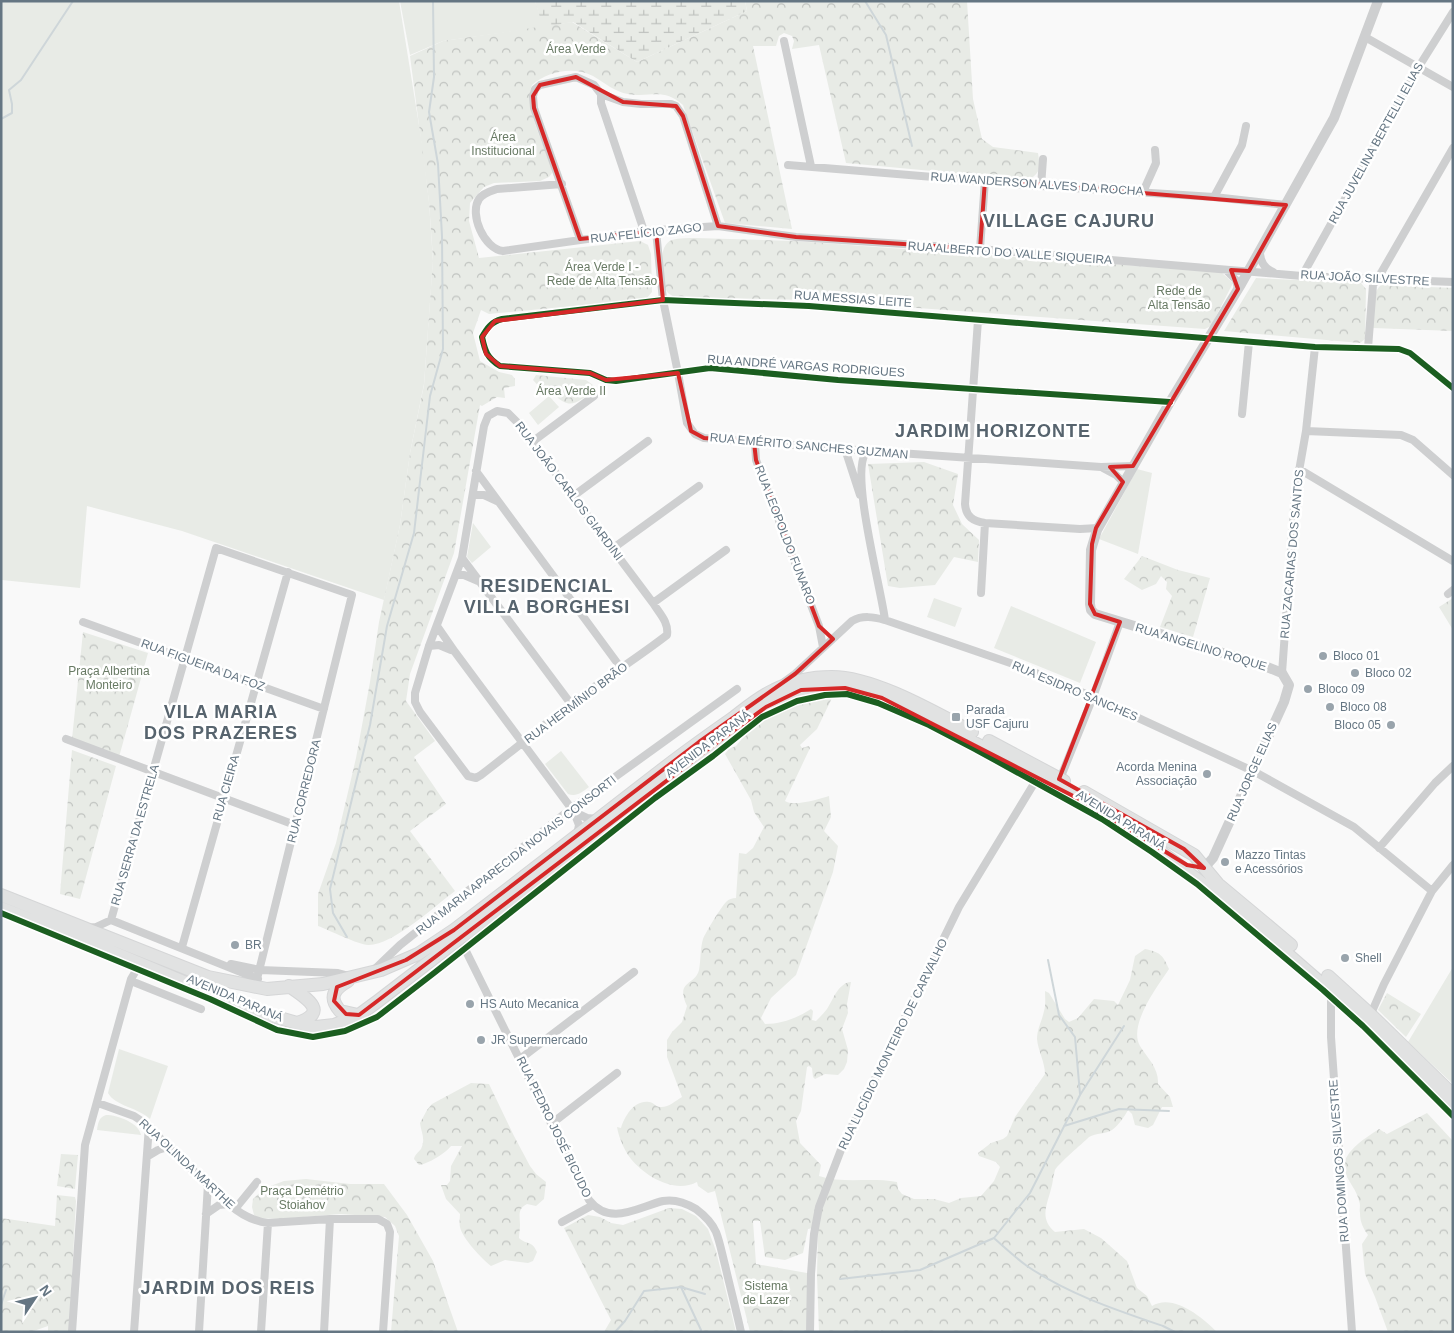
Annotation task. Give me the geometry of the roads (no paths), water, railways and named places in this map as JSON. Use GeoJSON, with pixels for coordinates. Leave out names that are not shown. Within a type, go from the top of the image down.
{"type":"FeatureCollection","features":[{"type":"Feature","properties":{"kind":"main road","name":"AVENIDA PARANÁ"},"geometry":{"type":"LineString","coordinates":[[1,895],[208,977],[256,983],[268,989],[323,984],[355,977],[406,960],[440,940],[699,742],[772,691],[788,684],[814,678],[846,678],[872,684],[950,721],[1060,779],[1194,856],[1218,884],[1317,967],[1453,1108]]}},
{"type":"Feature","properties":{"kind":"main road","name":"AVENIDA PARANÁ"},"geometry":{"type":"LineString","coordinates":[[1,908],[248,1009],[316,1027],[334,1025],[359,1015],[711,746],[772,703],[801,690],[831,687],[856,690],[873,695],[953,732],[1083,801],[1141,838],[1198,880],[1369,1020],[1453,1095]]}},
{"type":"Feature","properties":{"kind":"main road"},"geometry":{"type":"LineString","coordinates":[[1141,838],[1159,846],[1191,867],[1204,868]]}},
{"type":"Feature","properties":{"kind":"main road"},"geometry":{"type":"LineString","coordinates":[[355,977],[338,987],[333,997],[340,1012],[359,1015]]}},
{"type":"Feature","properties":{"kind":"main road"},"geometry":{"type":"LineString","coordinates":[[289,986],[310,1000],[313,1005],[310,1017],[297,1023]]}},
{"type":"Feature","properties":{"kind":"street"},"geometry":{"type":"LineString","coordinates":[[978,320],[965,510],[970,518],[985,523],[1080,529],[1096,533],[1132,466],[1260,252],[1334,118],[1378,1]]}},
{"type":"Feature","properties":{"kind":"street","name":"RUA JUVELINA BERTELLI ELIAS"},"geometry":{"type":"LineString","coordinates":[[1302,276],[1418,68],[1453,12]]}},
{"type":"Feature","properties":{"kind":"street"},"geometry":{"type":"LineString","coordinates":[[1365,37],[1453,87]]}},
{"type":"Feature","properties":{"kind":"street"},"geometry":{"type":"LineString","coordinates":[[784,41],[811,166]]}},
{"type":"Feature","properties":{"kind":"street"},"geometry":{"type":"LineString","coordinates":[[580,239],[534,108],[533,96],[535,89],[540,85],[576,77],[594,85],[601,94],[623,102],[671,104],[680,111],[718,226]]}},
{"type":"Feature","properties":{"kind":"street"},"geometry":{"type":"LineString","coordinates":[[601,94],[601,103],[644,231]]}},
{"type":"Feature","properties":{"kind":"street"},"geometry":{"type":"LineString","coordinates":[[1214,197],[1242,145],[1246,126]]}},
{"type":"Feature","properties":{"kind":"street"},"geometry":{"type":"LineString","coordinates":[[1368,348],[1372,285],[1382,273],[1453,148]]}},
{"type":"Feature","properties":{"kind":"street"},"geometry":{"type":"LineString","coordinates":[[1143,192],[1156,163],[1155,150]]}},
{"type":"Feature","properties":{"kind":"street"},"geometry":{"type":"LineString","coordinates":[[1041,186],[1044,159]]}},
{"type":"Feature","properties":{"kind":"street","name":"RUA WANDERSON ALVES DA ROCHA"},"geometry":{"type":"LineString","coordinates":[[788,165],[1041,186],[1214,197],[1286,205]]}},
{"type":"Feature","properties":{"kind":"street"},"geometry":{"type":"LineString","coordinates":[[980,249],[985,180]]}},
{"type":"Feature","properties":{"kind":"street","name":"RUA FELÍCIO ZAGO"},"geometry":{"type":"LineString","coordinates":[[562,184],[497,189],[487,192],[480,197],[477,205],[477,220],[482,234],[492,248],[497,250],[644,231],[718,226],[796,237]]}},
{"type":"Feature","properties":{"kind":"street","name":"RUA EMÉRITO SANCHES GUZMAN"},"geometry":{"type":"LineString","coordinates":[[656,231],[663,300],[687,424],[691,431],[704,438],[870,452],[1101,467],[1132,466]]}},
{"type":"Feature","properties":{"kind":"street","name":"RUA ALBERTO DO VALLE SIQUEIRA"},"geometry":{"type":"LineString","coordinates":[[796,237],[980,249],[1249,271]]}},
{"type":"Feature","properties":{"kind":"street"},"geometry":{"type":"LineString","coordinates":[[1260,252],[1260,258],[1265,267],[1277,274]]}},
{"type":"Feature","properties":{"kind":"street"},"geometry":{"type":"LineString","coordinates":[[1224,269],[1236,280],[1238,289]]}},
{"type":"Feature","properties":{"kind":"street","name":"RUA JOÃO SILVESTRE"},"geometry":{"type":"LineString","coordinates":[[1249,271],[1302,276],[1453,282]]}},
{"type":"Feature","properties":{"kind":"street","name":"RUA MESSIAS LEITE"},"geometry":{"type":"LineString","coordinates":[[495,321],[663,300],[808,306],[1315,347],[1399,349],[1410,353],[1453,388]]}},
{"type":"Feature","properties":{"kind":"street","name":"RUA ANDRÉ VARGAS RODRIGUES"},"geometry":{"type":"LineString","coordinates":[[495,321],[488,326],[482,337],[486,354],[491,361],[500,366],[590,372],[606,380],[616,381],[710,368],[838,380],[1170,402]]}},
{"type":"Feature","properties":{"kind":"street"},"geometry":{"type":"LineString","coordinates":[[1242,414],[1249,342]]}},
{"type":"Feature","properties":{"kind":"street","name":"RUA ZACARIAS DOS SANTOS"},"geometry":{"type":"LineString","coordinates":[[1282,673],[1295,494],[1306,431],[1315,347]]}},
{"type":"Feature","properties":{"kind":"street"},"geometry":{"type":"LineString","coordinates":[[532,442],[594,396]]}},
{"type":"Feature","properties":{"kind":"street","name":"RUA JOÃO CARLOS GIARDINI"},"geometry":{"type":"LineString","coordinates":[[476,471],[484,426],[488,416],[497,411],[508,413],[519,424],[653,603],[666,622],[668,629]]}},
{"type":"Feature","properties":{"kind":"street"},"geometry":{"type":"LineString","coordinates":[[1306,431],[1401,436],[1413,440],[1453,475]]}},
{"type":"Feature","properties":{"kind":"street"},"geometry":{"type":"LineString","coordinates":[[572,497],[648,441]]}},
{"type":"Feature","properties":{"kind":"street","name":"RUA LEOPOLDO FUNARO"},"geometry":{"type":"LineString","coordinates":[[755,443],[756,460],[819,626],[823,647]]}},
{"type":"Feature","properties":{"kind":"street"},"geometry":{"type":"LineString","coordinates":[[845,449],[863,503]]}},
{"type":"Feature","properties":{"kind":"street"},"geometry":{"type":"LineString","coordinates":[[870,452],[865,454],[860,466],[863,503],[885,620]]}},
{"type":"Feature","properties":{"kind":"street","name":"RUA EMÉRITO SANCHES GUZMAN"},"geometry":{"type":"LineString","coordinates":[[1101,467],[1112,472],[1123,482]]}},
{"type":"Feature","properties":{"kind":"street"},"geometry":{"type":"LineString","coordinates":[[1299,468],[1453,561]]}},
{"type":"Feature","properties":{"kind":"street"},"geometry":{"type":"LineString","coordinates":[[455,652],[448,647],[439,645],[429,646],[457,576],[462,558],[476,471]]}},
{"type":"Feature","properties":{"kind":"street"},"geometry":{"type":"LineString","coordinates":[[476,471],[621,668]]}},
{"type":"Feature","properties":{"kind":"street"},"geometry":{"type":"LineString","coordinates":[[612,549],[699,486]]}},
{"type":"Feature","properties":{"kind":"street"},"geometry":{"type":"LineString","coordinates":[[473,495],[484,495],[494,498],[499,502]]}},
{"type":"Feature","properties":{"kind":"street"},"geometry":{"type":"LineString","coordinates":[[981,593],[985,523]]}},
{"type":"Feature","properties":{"kind":"street","name":"RUA ANGELINO ROQUE"},"geometry":{"type":"LineString","coordinates":[[1096,533],[1091,550],[1090,604],[1091,610],[1095,614],[1253,662],[1282,673]]}},
{"type":"Feature","properties":{"kind":"street","name":"RUA SERRA DA ESTRELA"},"geometry":{"type":"LineString","coordinates":[[111,920],[216,548],[288,572]]}},
{"type":"Feature","properties":{"kind":"street"},"geometry":{"type":"LineString","coordinates":[[653,603],[726,550]]}},
{"type":"Feature","properties":{"kind":"street"},"geometry":{"type":"LineString","coordinates":[[462,558],[571,704]]}},
{"type":"Feature","properties":{"kind":"street","name":"RUA CORREDORA"},"geometry":{"type":"LineString","coordinates":[[256,983],[352,595],[288,572]]}},
{"type":"Feature","properties":{"kind":"street","name":"RUA CIEIRA"},"geometry":{"type":"LineString","coordinates":[[182,947],[288,572]]}},
{"type":"Feature","properties":{"kind":"street"},"geometry":{"type":"LineString","coordinates":[[457,576],[464,575],[480,581]]}},
{"type":"Feature","properties":{"kind":"street","name":"RUA ESIDRO SANCHES"},"geometry":{"type":"LineString","coordinates":[[772,691],[796,674],[823,647],[858,618],[872,617],[885,620],[1019,666],[1093,697],[1252,771],[1354,827],[1432,891]]}},
{"type":"Feature","properties":{"kind":"street","name":"RUA FIGUEIRA DA FOZ"},"geometry":{"type":"LineString","coordinates":[[82,622],[324,709]]}},
{"type":"Feature","properties":{"kind":"street"},"geometry":{"type":"LineString","coordinates":[[1060,779],[1093,697],[1120,622]]}},
{"type":"Feature","properties":{"kind":"street"},"geometry":{"type":"LineString","coordinates":[[437,626],[522,744],[573,810],[579,824],[576,837]]}},
{"type":"Feature","properties":{"kind":"street"},"geometry":{"type":"LineString","coordinates":[[819,626],[826,634],[839,633]]}},
{"type":"Feature","properties":{"kind":"street","name":"RUA HERMÍNIO BRÃO"},"geometry":{"type":"LineString","coordinates":[[429,646],[415,693],[415,702],[420,712],[468,776],[476,778],[571,704],[667,635],[668,629]]}},
{"type":"Feature","properties":{"kind":"street","name":"RUA JORGE ELIAS"},"geometry":{"type":"LineString","coordinates":[[1204,868],[1214,858],[1288,691],[1289,685],[1282,673]]}},
{"type":"Feature","properties":{"kind":"street","name":"RUA MARIA APARECIDA NOVAIS CONSORTI"},"geometry":{"type":"LineString","coordinates":[[372,972],[400,945],[573,810],[737,689]]}},
{"type":"Feature","properties":{"kind":"street"},"geometry":{"type":"LineString","coordinates":[[66,739],[295,825]]}},
{"type":"Feature","properties":{"kind":"street"},"geometry":{"type":"LineString","coordinates":[[1379,848],[1435,783],[1453,766]]}},
{"type":"Feature","properties":{"kind":"street","name":"RUA LUCÍDIO MONTEIRO DE CARVALHO"},"geometry":{"type":"LineString","coordinates":[[810,1332],[811,1274],[818,1207],[841,1149],[959,907],[1038,777]]}},
{"type":"Feature","properties":{"kind":"street"},"geometry":{"type":"LineString","coordinates":[[573,810],[587,818],[600,818]]}},
{"type":"Feature","properties":{"kind":"street"},"geometry":{"type":"LineString","coordinates":[[1369,1020],[1384,984],[1432,891],[1453,865]]}},
{"type":"Feature","properties":{"kind":"street"},"geometry":{"type":"LineString","coordinates":[[83,928],[96,927],[111,920]]}},
{"type":"Feature","properties":{"kind":"street","name":"AVENIDA PARANÁ"},"geometry":{"type":"LineString","coordinates":[[111,920],[182,947],[256,983]]}},
{"type":"Feature","properties":{"kind":"street","name":"RUA PEDRO JOSÉ BICUDO"},"geometry":{"type":"LineString","coordinates":[[460,939],[593,1205],[612,1214],[620,1214],[629,1213],[664,1201],[674,1201],[691,1207],[705,1217],[716,1232],[741,1332]]}},
{"type":"Feature","properties":{"kind":"street"},"geometry":{"type":"LineString","coordinates":[[72,1332],[85,1146],[131,980],[131,969],[124,957]]}},
{"type":"Feature","properties":{"kind":"street","name":"AVENIDA PARANÁ"},"geometry":{"type":"LineString","coordinates":[[214,961],[260,970],[338,973],[355,977]]}},
{"type":"Feature","properties":{"kind":"street"},"geometry":{"type":"LineString","coordinates":[[131,980],[137,970],[146,966]]}},
{"type":"Feature","properties":{"kind":"street"},"geometry":{"type":"LineString","coordinates":[[520,1059],[634,972]]}},
{"type":"Feature","properties":{"kind":"street"},"geometry":{"type":"LineString","coordinates":[[131,980],[200,1010]]}},
{"type":"Feature","properties":{"kind":"street","name":"RUA DOMINGOS SILVESTRE"},"geometry":{"type":"LineString","coordinates":[[1331,990],[1331,1038],[1352,1332]]}},
{"type":"Feature","properties":{"kind":"street"},"geometry":{"type":"LineString","coordinates":[[551,1124],[618,1073]]}},
{"type":"Feature","properties":{"kind":"street","name":"RUA OLINDA MARTHE"},"geometry":{"type":"LineString","coordinates":[[98,1103],[134,1116],[150,1126],[168,1147],[232,1207],[259,1222],[378,1219],[386,1224],[390,1232],[384,1332]]}},
{"type":"Feature","properties":{"kind":"street"},"geometry":{"type":"LineString","coordinates":[[134,1332],[150,1126]]}},
{"type":"Feature","properties":{"kind":"street"},"geometry":{"type":"LineString","coordinates":[[148,1156],[168,1147]]}},
{"type":"Feature","properties":{"kind":"street"},"geometry":{"type":"LineString","coordinates":[[206,1214],[218,1205],[232,1207],[257,1182]]}},
{"type":"Feature","properties":{"kind":"street"},"geometry":{"type":"LineString","coordinates":[[198,1332],[208,1184]]}},
{"type":"Feature","properties":{"kind":"street"},"geometry":{"type":"LineString","coordinates":[[562,1222],[593,1205]]}},
{"type":"Feature","properties":{"kind":"street"},"geometry":{"type":"LineString","coordinates":[[324,1332],[330,1219]]}},
{"type":"Feature","properties":{"kind":"street"},"geometry":{"type":"LineString","coordinates":[[261,1332],[268,1223]]}},
{"type":"Feature","properties":{"kind":"waterway"},"geometry":{"type":"LineString","coordinates":[[1,119],[12,113],[9,90],[21,80],[73,1]]}},
{"type":"Feature","properties":{"kind":"waterway"},"geometry":{"type":"LineString","coordinates":[[347,937],[333,913],[330,889],[370,725],[387,626],[414,533],[430,396],[443,349],[442,236],[438,164],[429,112],[434,77],[433,1]]}},
{"type":"Feature","properties":{"kind":"waterway"},"geometry":{"type":"LineString","coordinates":[[865,1],[886,35],[912,146]]}},
{"type":"Feature","properties":{"kind":"waterway"},"geometry":{"type":"LineString","coordinates":[[1048,960],[1059,1015],[1075,1037],[1080,1094]]}},
{"type":"Feature","properties":{"kind":"waterway"},"geometry":{"type":"LineString","coordinates":[[840,1279],[920,1270],[994,1238],[1030,1193],[1080,1095],[1124,1026]]}},
{"type":"Feature","properties":{"kind":"waterway"},"geometry":{"type":"LineString","coordinates":[[1064,1126],[1119,1109],[1169,1111]]}},
{"type":"Feature","properties":{"kind":"waterway"},"geometry":{"type":"LineString","coordinates":[[995,1239],[1027,1266],[1059,1285],[1175,1332]]}},
{"type":"Feature","properties":{"kind":"waterway"},"geometry":{"type":"LineString","coordinates":[[681,1287],[701,1330]]}},
{"type":"Feature","properties":{"kind":"waterway"},"geometry":{"type":"LineString","coordinates":[[615,1332],[625,1321],[644,1291],[681,1287],[705,1294]]}},
{"type":"Feature","properties":{"kind":"waterway"},"geometry":{"type":"LineString","coordinates":[[1,1305],[6,1290]]}},
{"type":"Feature","properties":{"kind":"place","name":"Bloco 01"},"geometry":{"type":"Point","coordinates":[1323,656]}},
{"type":"Feature","properties":{"kind":"place","name":"Bloco 02"},"geometry":{"type":"Point","coordinates":[1355,673]}},
{"type":"Feature","properties":{"kind":"place","name":"Bloco 09"},"geometry":{"type":"Point","coordinates":[1308,689]}},
{"type":"Feature","properties":{"kind":"place","name":"Bloco 08"},"geometry":{"type":"Point","coordinates":[1330,707]}},
{"type":"Feature","properties":{"kind":"place","name":"Parada USF Cajuru"},"geometry":{"type":"Point","coordinates":[956,717]}},
{"type":"Feature","properties":{"kind":"place","name":"Bloco 05"},"geometry":{"type":"Point","coordinates":[1391,725]}},
{"type":"Feature","properties":{"kind":"place","name":"Acorda Menina Associação"},"geometry":{"type":"Point","coordinates":[1207,774]}},
{"type":"Feature","properties":{"kind":"place","name":"Mazzo Tintas e Acessórios"},"geometry":{"type":"Point","coordinates":[1225,862]}},
{"type":"Feature","properties":{"kind":"place","name":"BR"},"geometry":{"type":"Point","coordinates":[235,945]}},
{"type":"Feature","properties":{"kind":"place","name":"Shell"},"geometry":{"type":"Point","coordinates":[1345,958]}},
{"type":"Feature","properties":{"kind":"place","name":"HS Auto Mecanica"},"geometry":{"type":"Point","coordinates":[470,1004]}},
{"type":"Feature","properties":{"kind":"place","name":"JR Supermercado"},"geometry":{"type":"Point","coordinates":[481,1040]}},
{"type":"Feature","properties":{"kind":"district","name":"VILLAGE CAJURU"},"geometry":{"type":"Point","coordinates":[1069,221]}},
{"type":"Feature","properties":{"kind":"district","name":"JARDIM HORIZONTE"},"geometry":{"type":"Point","coordinates":[993,431]}},
{"type":"Feature","properties":{"kind":"district","name":"RESIDENCIAL VILLA BORGHESI"},"geometry":{"type":"Point","coordinates":[547,596]}},
{"type":"Feature","properties":{"kind":"district","name":"VILA MARIA DOS PRAZERES"},"geometry":{"type":"Point","coordinates":[221,722]}},
{"type":"Feature","properties":{"kind":"district","name":"JARDIM DOS REIS"},"geometry":{"type":"Point","coordinates":[228,1288]}},
{"type":"Feature","properties":{"kind":"park label","name":"Área Verde"},"geometry":{"type":"Point","coordinates":[576,49]}},
{"type":"Feature","properties":{"kind":"park label","name":"Área Institucional"},"geometry":{"type":"Point","coordinates":[503,144]}},
{"type":"Feature","properties":{"kind":"park label","name":"Área Verde I - Rede de Alta Tensão"},"geometry":{"type":"Point","coordinates":[602,274]}},
{"type":"Feature","properties":{"kind":"park label","name":"Rede de Alta Tensão"},"geometry":{"type":"Point","coordinates":[1179,298]}},
{"type":"Feature","properties":{"kind":"park label","name":"Área Verde II"},"geometry":{"type":"Point","coordinates":[571,391]}},
{"type":"Feature","properties":{"kind":"park label","name":"Praça Albertina Monteiro"},"geometry":{"type":"Point","coordinates":[109,678]}},
{"type":"Feature","properties":{"kind":"park label","name":"Praça Demétrio Stoiahov"},"geometry":{"type":"Point","coordinates":[302,1198]}},
{"type":"Feature","properties":{"kind":"park label","name":"Sistema de Lazer"},"geometry":{"type":"Point","coordinates":[766,1293]}}]}
